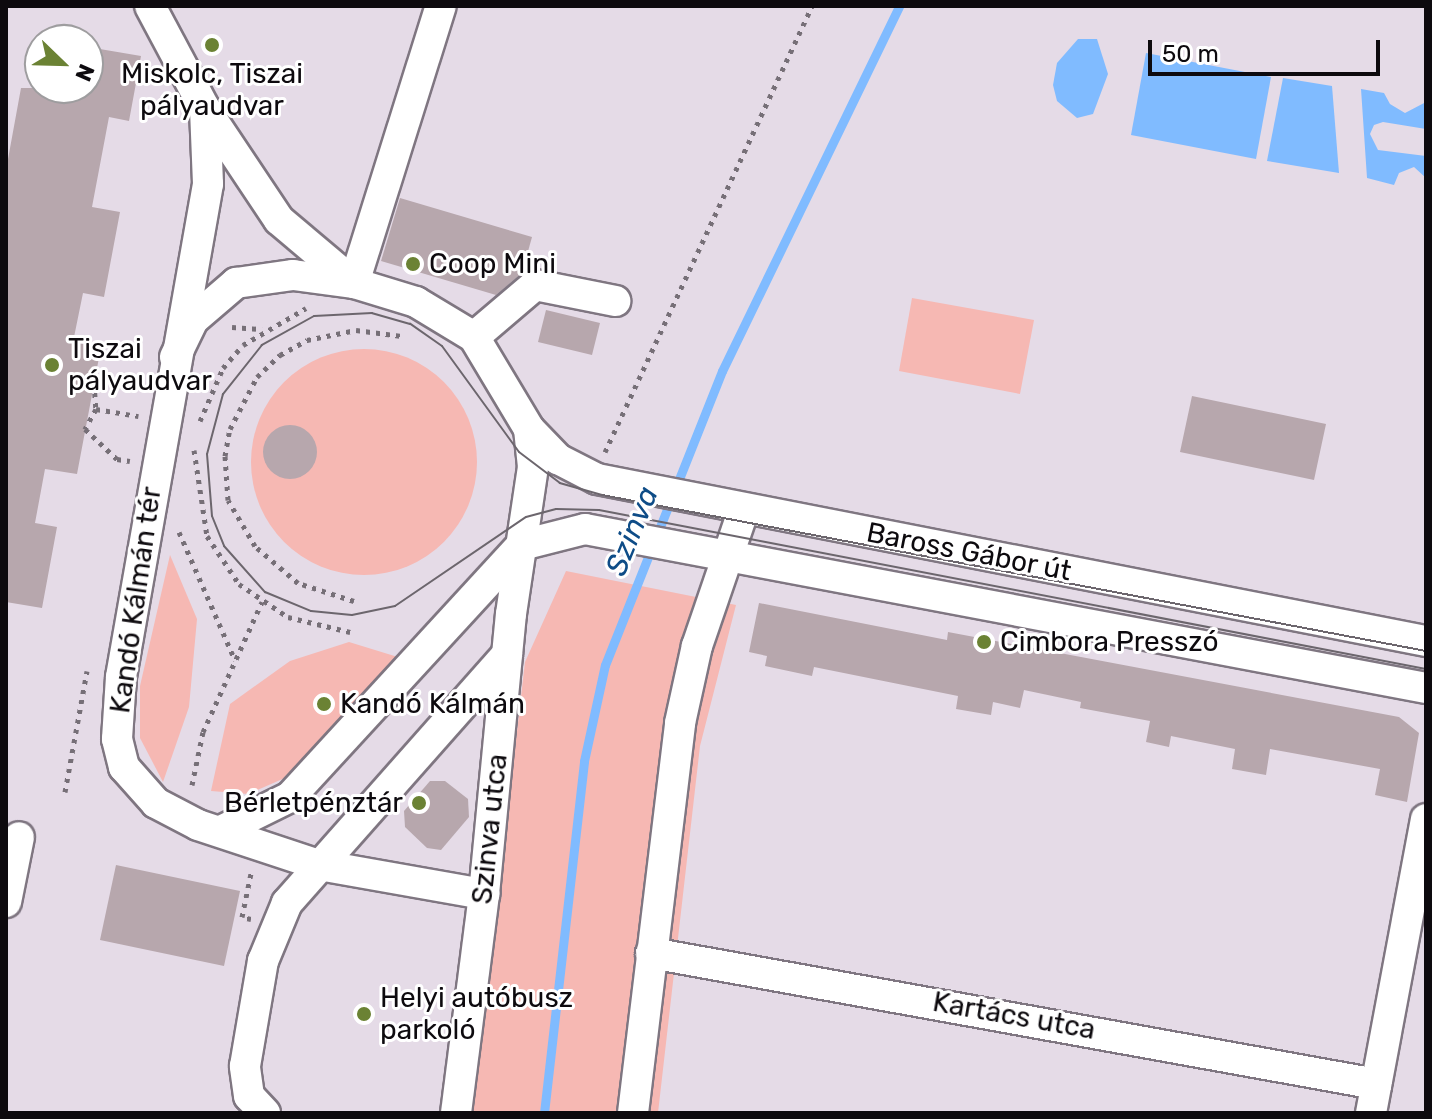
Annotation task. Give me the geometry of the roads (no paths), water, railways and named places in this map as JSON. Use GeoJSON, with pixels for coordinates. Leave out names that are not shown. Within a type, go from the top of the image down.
{"type":"FeatureCollection","features":[{"type":"Feature","properties":{"kind":"street"},"geometry":{"type":"LineString","coordinates":[[150,6],[205,109],[279,220],[354,283]]}},
{"type":"Feature","properties":{"kind":"street"},"geometry":{"type":"LineString","coordinates":[[354,283],[441,6]]}},
{"type":"Feature","properties":{"kind":"street","name":"Kandó Kálmán tér"},"geometry":{"type":"LineString","coordinates":[[205,109],[208,184],[175,357],[121,677],[117,739],[124,767],[156,803],[179,818],[223,830],[319,865],[484,894]]}},
{"type":"Feature","properties":{"kind":"street"},"geometry":{"type":"LineString","coordinates":[[175,357],[193,320],[236,283],[293,275],[354,283],[416,302],[474,337],[529,429],[533,467],[522,545],[290,797],[223,830]]}},
{"type":"Feature","properties":{"kind":"street"},"geometry":{"type":"LineString","coordinates":[[474,337],[535,285],[615,301]]}},
{"type":"Feature","properties":{"kind":"street","name":"Baross Gábor út"},"geometry":{"type":"LineString","coordinates":[[529,429],[558,459],[597,479],[1426,641]]}},
{"type":"Feature","properties":{"kind":"street"},"geometry":{"type":"LineString","coordinates":[[633,1113],[680,723],[697,646],[744,509]]}},
{"type":"Feature","properties":{"kind":"street","name":"Baross Gábor út"},"geometry":{"type":"LineString","coordinates":[[522,545],[585,529],[730,552],[1426,688]]}},
{"type":"Feature","properties":{"kind":"street","name":"Szinva utca"},"geometry":{"type":"LineString","coordinates":[[456,1113],[484,894],[507,654],[522,545]]}},
{"type":"Feature","properties":{"kind":"street"},"geometry":{"type":"LineString","coordinates":[[265,1113],[245,1084],[263,961],[287,903],[507,654]]}},
{"type":"Feature","properties":{"kind":"street"},"geometry":{"type":"LineString","coordinates":[[1374,1098],[1426,819]]}},
{"type":"Feature","properties":{"kind":"street"},"geometry":{"type":"LineString","coordinates":[[6,902],[19,837]]}},
{"type":"Feature","properties":{"kind":"street","name":"Kartács utca"},"geometry":{"type":"LineString","coordinates":[[651,953],[1374,1098]]}},
{"type":"Feature","properties":{"kind":"water"},"geometry":{"type":"Polygon","coordinates":[[[1078,39],[1097,39],[1108,74],[1093,114],[1077,118],[1057,101],[1053,85],[1057,63],[1078,39]]]}},
{"type":"Feature","properties":{"kind":"water"},"geometry":{"type":"Polygon","coordinates":[[[1146,53],[1271,77],[1256,159],[1131,135],[1146,53]]]}},
{"type":"Feature","properties":{"kind":"water"},"geometry":{"type":"Polygon","coordinates":[[[1283,78],[1332,86],[1339,173],[1267,161],[1283,78]]]}},
{"type":"Feature","properties":{"kind":"water"},"geometry":{"type":"Polygon","coordinates":[[[1361,89],[1384,93],[1390,104],[1405,113],[1426,102],[1426,129],[1383,122],[1374,125],[1370,134],[1378,150],[1426,156],[1426,178],[1414,167],[1399,173],[1394,185],[1367,178],[1361,89]]]}},
{"type":"Feature","properties":{"kind":"waterway","name":"Szinva"},"geometry":{"type":"LineString","coordinates":[[544,1113],[584,761],[605,665],[722,371],[899,6]]}},
{"type":"Feature","properties":{"kind":"tram line"},"geometry":{"type":"LineString","coordinates":[[1426,651],[602,495],[560,483],[519,452],[442,346],[410,324],[372,313],[314,316],[262,345],[223,394],[207,454],[212,516],[224,546],[265,592],[311,611],[352,615],[395,606],[526,517],[556,509],[599,510],[1426,669]]}},
{"type":"Feature","properties":{"kind":"place","name":"Miskolc, Tiszai pályaudvar"},"geometry":{"type":"Point","coordinates":[212,45]}},
{"type":"Feature","properties":{"kind":"place","name":"Coop Mini"},"geometry":{"type":"Point","coordinates":[413,264]}},
{"type":"Feature","properties":{"kind":"place","name":"Tiszai pályaudvar"},"geometry":{"type":"Point","coordinates":[52,365]}},
{"type":"Feature","properties":{"kind":"place","name":"Cimbora Presszó"},"geometry":{"type":"Point","coordinates":[984,642]}},
{"type":"Feature","properties":{"kind":"place","name":"Kandó Kálmán"},"geometry":{"type":"Point","coordinates":[324,704]}},
{"type":"Feature","properties":{"kind":"place","name":"Bérletpénztár"},"geometry":{"type":"Point","coordinates":[419,803]}},
{"type":"Feature","properties":{"kind":"place","name":"Helyi autóbusz parkoló"},"geometry":{"type":"Point","coordinates":[364,1014]}}]}
